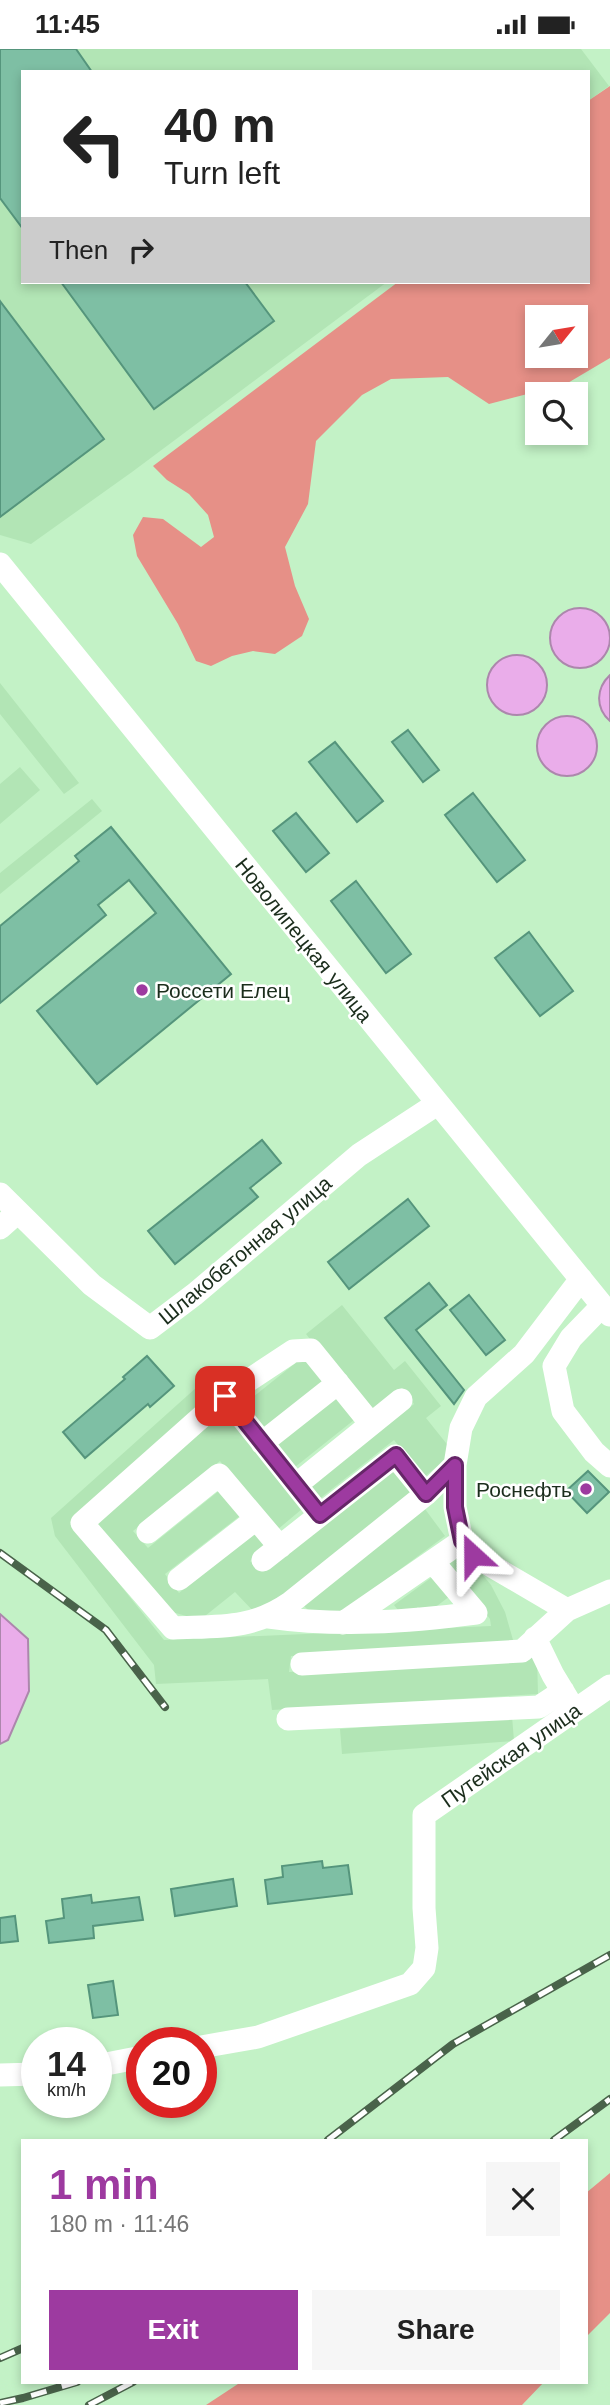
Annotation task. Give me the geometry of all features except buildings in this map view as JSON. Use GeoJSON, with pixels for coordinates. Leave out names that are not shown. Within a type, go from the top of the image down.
{"type":"FeatureCollection","features":[{"type":"Feature","properties":{"kind":"street","name":"Новолипецкая улица"},"geometry":{"type":"LineString","coordinates":[[0,564],[606,1310]]}},
{"type":"Feature","properties":{"kind":"street","name":"Шлакобетонная улица"},"geometry":{"type":"LineString","coordinates":[[0,1194],[92,1285],[150,1328],[195,1294],[359,1155],[437,1104]]}},
{"type":"Feature","properties":{"kind":"street"},"geometry":{"type":"LineString","coordinates":[[0,1228],[18,1212]]}},
{"type":"Feature","properties":{"kind":"street"},"geometry":{"type":"LineString","coordinates":[[567,1609],[473,1555],[462,1541],[455,1507],[455,1465],[461,1428],[476,1397],[524,1354],[581,1279]]}},
{"type":"Feature","properties":{"kind":"street"},"geometry":{"type":"LineString","coordinates":[[606,1310],[571,1338],[554,1366],[564,1411],[594,1452],[610,1466]]}},
{"type":"Feature","properties":{"kind":"street"},"geometry":{"type":"LineString","coordinates":[[371,1424],[311,1350],[293,1351],[225,1396],[82,1523],[173,1628],[236,1626],[269,1617],[290,1603],[426,1494],[455,1465]]}},
{"type":"Feature","properties":{"kind":"street"},"geometry":{"type":"LineString","coordinates":[[262,1443],[338,1383]]}},
{"type":"Feature","properties":{"kind":"street"},"geometry":{"type":"LineString","coordinates":[[225,1396],[320,1515]]}},
{"type":"Feature","properties":{"kind":"street"},"geometry":{"type":"LineString","coordinates":[[296,1485],[401,1401]]}},
{"type":"Feature","properties":{"kind":"street"},"geometry":{"type":"LineString","coordinates":[[148,1532],[219,1475],[256,1518],[272,1554],[396,1455],[426,1494]]}},
{"type":"Feature","properties":{"kind":"street"},"geometry":{"type":"LineString","coordinates":[[179,1579],[256,1518]]}},
{"type":"Feature","properties":{"kind":"street"},"geometry":{"type":"LineString","coordinates":[[343,1623],[462,1541]]}},
{"type":"Feature","properties":{"kind":"street"},"geometry":{"type":"LineString","coordinates":[[269,1617],[302,1622],[407,1622],[476,1613],[433,1562]]}},
{"type":"Feature","properties":{"kind":"street"},"geometry":{"type":"LineString","coordinates":[[302,1664],[522,1651],[567,1609],[610,1591]]}},
{"type":"Feature","properties":{"kind":"street"},"geometry":{"type":"LineString","coordinates":[[288,1719],[539,1707],[569,1701],[535,1638]]}},
{"type":"Feature","properties":{"kind":"street","name":"Путейская улица"},"geometry":{"type":"LineString","coordinates":[[217,2044],[258,2036],[410,1984],[424,1968],[427,1948],[424,1815],[569,1701],[610,1686]]}},
{"type":"Feature","properties":{"kind":"street"},"geometry":{"type":"LineString","coordinates":[[0,2075],[21,2074]]}},
{"type":"Feature","properties":{"kind":"shaded area"},"geometry":{"type":"Polygon","coordinates":[[[0,49],[581,49],[609,86],[590,100],[590,70],[21,70],[21,284],[384,284],[31,544],[0,535],[0,49]]]}},
{"type":"Feature","properties":{"kind":"shaded area"},"geometry":{"type":"Polygon","coordinates":[[[610,86],[610,358],[569,382],[525,382],[525,395],[489,404],[448,377],[391,379],[362,395],[316,441],[308,504],[285,547],[295,586],[309,619],[302,636],[275,654],[253,651],[232,656],[211,666],[196,661],[178,624],[137,556],[133,535],[143,517],[163,519],[201,547],[214,537],[208,515],[189,494],[167,480],[153,466],[395,284],[590,284],[590,100],[610,86]]]}},
{"type":"Feature","properties":{"kind":"shaded area"},"geometry":{"type":"Polygon","coordinates":[[[580,608],[601,617],[610,638],[601,659],[580,668],[559,659],[550,638],[559,617],[580,608]]]}},
{"type":"Feature","properties":{"kind":"shaded area"},"geometry":{"type":"Polygon","coordinates":[[[517,655],[538,664],[547,685],[538,706],[517,715],[496,706],[487,685],[496,664],[517,655]]]}},
{"type":"Feature","properties":{"kind":"shaded area"},"geometry":{"type":"Polygon","coordinates":[[[610,675],[610,721],[602,710],[599,698],[602,686],[610,675]]]}},
{"type":"Feature","properties":{"kind":"shaded area"},"geometry":{"type":"Polygon","coordinates":[[[0,683],[79,783],[64,794],[0,714],[0,683]]]}},
{"type":"Feature","properties":{"kind":"shaded area"},"geometry":{"type":"Polygon","coordinates":[[[567,716],[588,725],[597,746],[588,767],[567,776],[546,767],[537,746],[546,725],[567,716]]]}},
{"type":"Feature","properties":{"kind":"shaded area"},"geometry":{"type":"Polygon","coordinates":[[[20,767],[40,790],[0,824],[0,784],[20,767]]]}},
{"type":"Feature","properties":{"kind":"shaded area"},"geometry":{"type":"Polygon","coordinates":[[[92,799],[102,811],[0,894],[0,873],[92,799]]]}},
{"type":"Feature","properties":{"kind":"shaded area"},"geometry":{"type":"Polygon","coordinates":[[[342,1305],[394,1370],[405,1361],[441,1406],[426,1418],[454,1453],[424,1477],[394,1440],[318,1500],[308,1487],[414,1404],[402,1388],[369,1414],[306,1334],[342,1305]]]}},
{"type":"Feature","properties":{"kind":"shaded area"},"geometry":{"type":"Polygon","coordinates":[[[303,1357],[323,1382],[262,1432],[242,1406],[303,1357]]]}},
{"type":"Feature","properties":{"kind":"shaded area"},"geometry":{"type":"Polygon","coordinates":[[[207,1378],[218,1388],[70,1522],[164,1640],[491,1626],[490,1619],[447,1563],[463,1551],[491,1585],[505,1612],[513,1640],[507,1644],[291,1656],[289,1672],[537,1657],[538,1694],[272,1710],[268,1679],[156,1684],[154,1665],[55,1536],[51,1518],[207,1378]]]}},
{"type":"Feature","properties":{"kind":"shaded area"},"geometry":{"type":"Polygon","coordinates":[[[335,1395],[354,1420],[290,1471],[271,1447],[335,1395]]]}},
{"type":"Feature","properties":{"kind":"shaded area"},"geometry":{"type":"Polygon","coordinates":[[[226,1412],[302,1509],[277,1530],[220,1461],[133,1531],[148,1548],[220,1490],[241,1515],[165,1574],[179,1593],[254,1530],[269,1546],[250,1561],[261,1571],[397,1467],[416,1492],[257,1615],[235,1592],[200,1620],[162,1609],[92,1518],[226,1412]]]}},
{"type":"Feature","properties":{"kind":"shaded area"},"geometry":{"type":"Polygon","coordinates":[[[425,1509],[445,1536],[336,1617],[313,1615],[303,1605],[425,1509]]]}},
{"type":"Feature","properties":{"kind":"shaded area"},"geometry":{"type":"Polygon","coordinates":[[[435,1575],[450,1596],[425,1615],[418,1607],[404,1618],[394,1605],[435,1575]]]}},
{"type":"Feature","properties":{"kind":"shaded area"},"geometry":{"type":"Polygon","coordinates":[[[0,1614],[28,1639],[29,1691],[8,1740],[0,1744],[0,1614]]]}},
{"type":"Feature","properties":{"kind":"shaded area"},"geometry":{"type":"Polygon","coordinates":[[[512,1716],[514,1741],[342,1754],[340,1729],[512,1716]]]}},
{"type":"Feature","properties":{"kind":"shaded area"},"geometry":{"type":"Polygon","coordinates":[[[610,2173],[610,2313],[588,2335],[588,2191],[610,2173]]]}},
{"type":"Feature","properties":{"kind":"shaded area"},"geometry":{"type":"Polygon","coordinates":[[[238,2384],[542,2384],[522,2405],[206,2405],[238,2384]]]}},
{"type":"Feature","properties":{"kind":"railway"},"geometry":{"type":"LineString","coordinates":[[0,1553],[106,1630],[165,1707]]}},
{"type":"Feature","properties":{"kind":"railway"},"geometry":{"type":"LineString","coordinates":[[329,2139],[453,2044],[610,1955]]}},
{"type":"Feature","properties":{"kind":"railway"},"geometry":{"type":"LineString","coordinates":[[555,2139],[610,2099]]}},
{"type":"Feature","properties":{"kind":"railway"},"geometry":{"type":"LineString","coordinates":[[0,2358],[21,2349]]}},
{"type":"Feature","properties":{"kind":"railway"},"geometry":{"type":"LineString","coordinates":[[0,2403],[70,2384]]}},
{"type":"Feature","properties":{"kind":"railway"},"geometry":{"type":"LineString","coordinates":[[89,2405],[129,2384]]}},
{"type":"Feature","properties":{"kind":"place","name":"Россети Елец"},"geometry":{"type":"Point","coordinates":[142,990]}},
{"type":"Feature","properties":{"kind":"place","name":"Роснефть"},"geometry":{"type":"Point","coordinates":[586,1489]}},
{"type":"Feature","properties":{"kind":"route"},"geometry":{"type":"LineString","coordinates":[[225,1396],[320,1515],[396,1455],[426,1494],[455,1465],[455,1507],[462,1541],[473,1555]]}}]}
